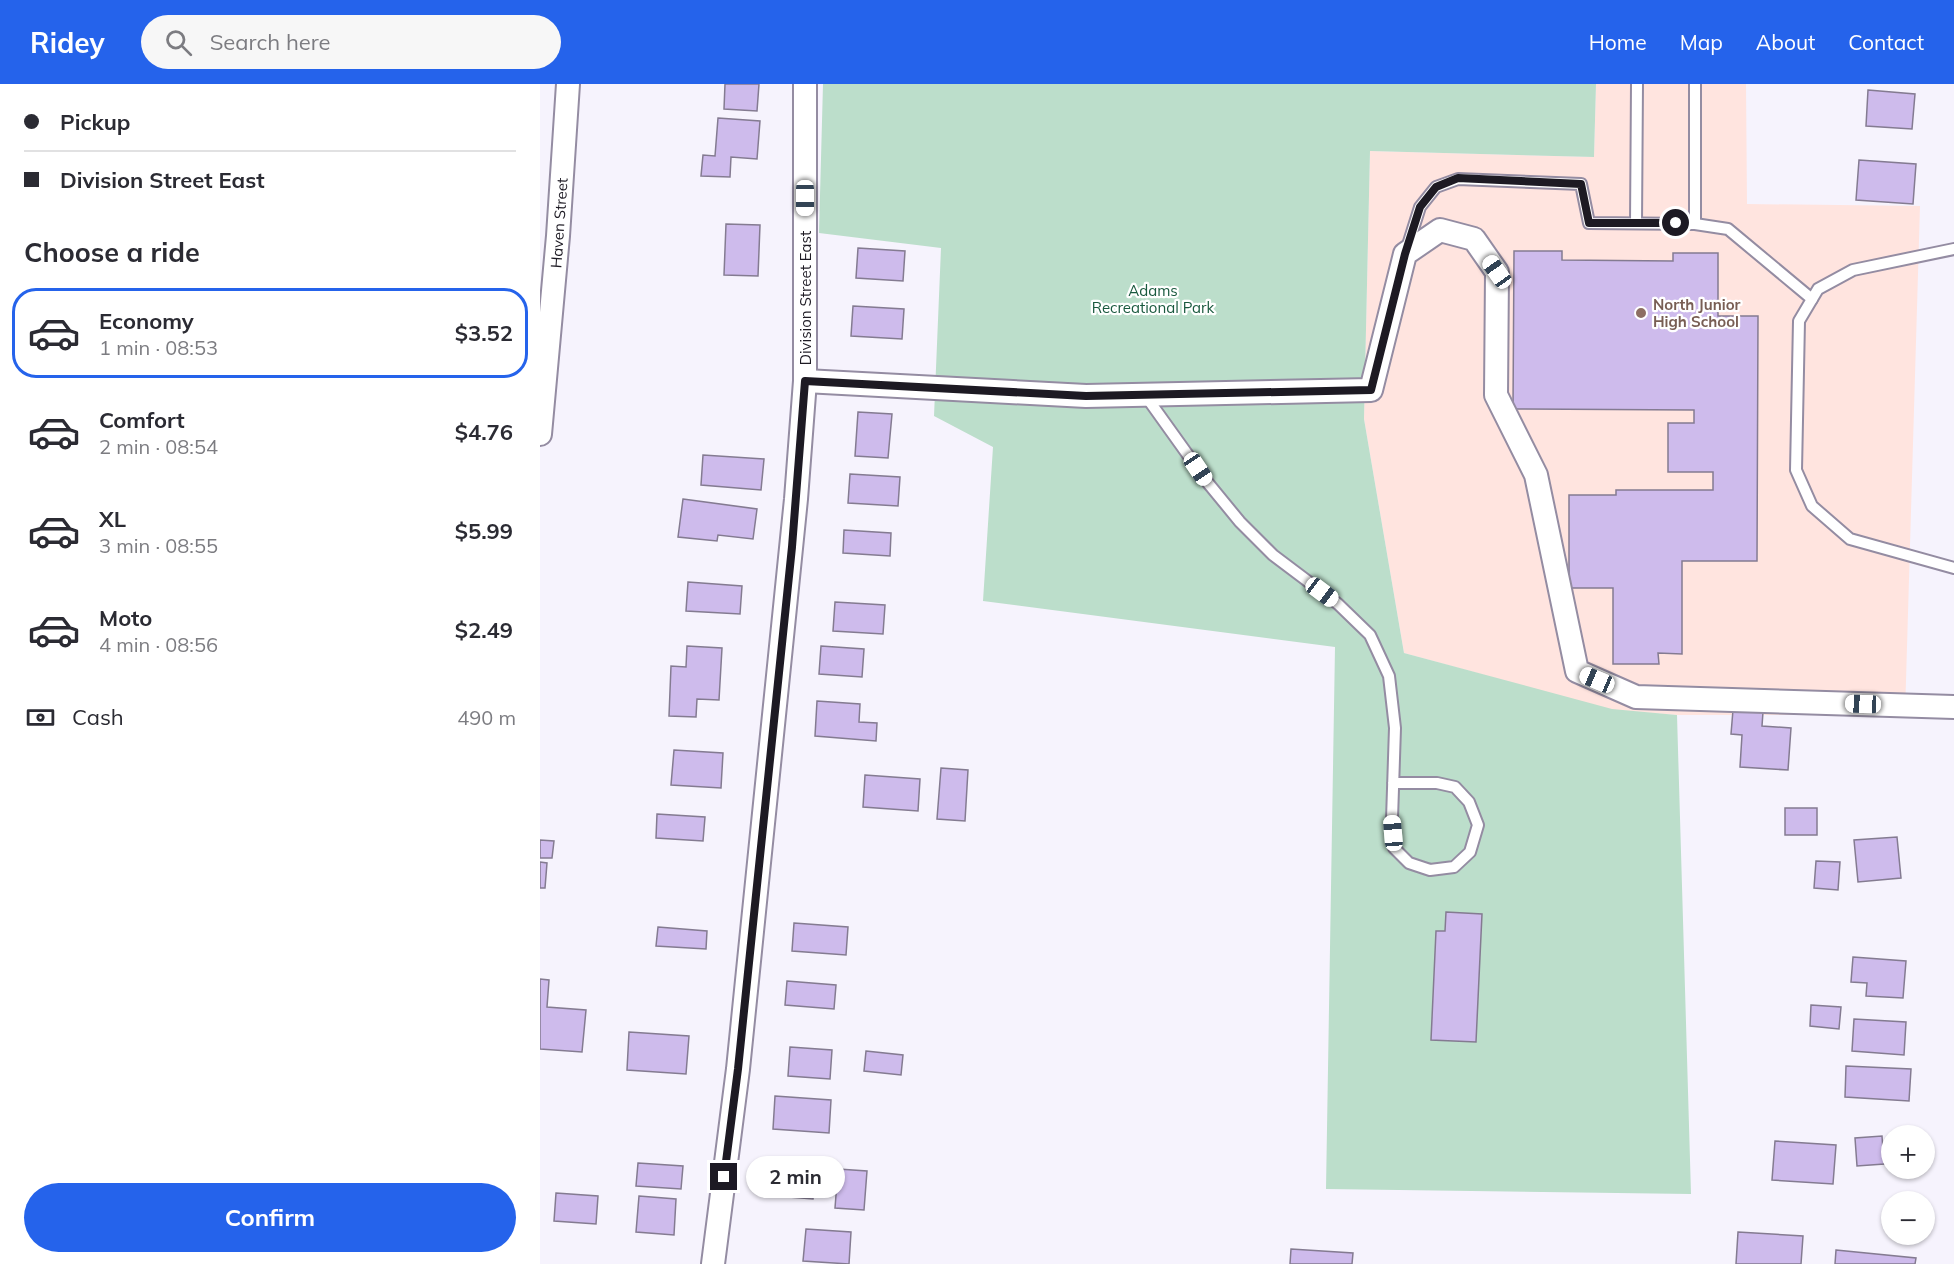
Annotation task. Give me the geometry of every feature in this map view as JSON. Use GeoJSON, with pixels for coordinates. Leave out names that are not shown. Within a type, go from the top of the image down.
{"type":"FeatureCollection","features":[{"type":"Feature","properties":{"kind":"street","name":"Haven Street"},"geometry":{"type":"LineString","coordinates":[[540,434],[558,236],[568,84]]}},
{"type":"Feature","properties":{"kind":"street","name":"Division Street East"},"geometry":{"type":"LineString","coordinates":[[713,1264],[741,1034],[796,499],[805,381],[805,84]]}},
{"type":"Feature","properties":{"kind":"street"},"geometry":{"type":"LineString","coordinates":[[805,381],[1086,396],[1371,390],[1405,254],[1440,230],[1474,239],[1497,272],[1496,395],[1536,475],[1577,671],[1636,697],[1954,707]]}},
{"type":"Feature","properties":{"kind":"lane"},"geometry":{"type":"LineString","coordinates":[[1636,223],[1637,84]]}},
{"type":"Feature","properties":{"kind":"lane"},"geometry":{"type":"LineString","coordinates":[[1695,84],[1695,224]]}},
{"type":"Feature","properties":{"kind":"lane"},"geometry":{"type":"LineString","coordinates":[[1405,254],[1420,207],[1436,187],[1458,178],[1581,184],[1589,223],[1695,224],[1728,229],[1812,299]]}},
{"type":"Feature","properties":{"kind":"lane"},"geometry":{"type":"LineString","coordinates":[[1954,249],[1853,270],[1818,289],[1799,321],[1796,470],[1812,507],[1850,539],[1954,568]]}},
{"type":"Feature","properties":{"kind":"lane"},"geometry":{"type":"LineString","coordinates":[[1144,394],[1208,483],[1240,522],[1273,555],[1338,604],[1370,635],[1389,676],[1395,728],[1393,783],[1392,819],[1394,848],[1409,863],[1430,870],[1454,867],[1470,852],[1478,825],[1469,802],[1455,787],[1437,783],[1393,783]]}},
{"type":"Feature","properties":{"kind":"shaded area","name":"North Junior High School"},"geometry":{"type":"Polygon","coordinates":[[[1596,84],[1746,84],[1747,204],[1920,206],[1905,715],[1677,715],[1612,710],[1404,653],[1364,419],[1370,151],[1594,157],[1596,84]]]}},
{"type":"Feature","properties":{"kind":"green space","name":"Adams Recreational Park"},"geometry":{"type":"Polygon","coordinates":[[[823,84],[1596,84],[1594,157],[1370,151],[1364,419],[1404,653],[1612,709],[1677,715],[1691,1194],[1326,1189],[1335,647],[983,601],[993,447],[934,416],[941,248],[819,233],[823,84]]]}},
{"type":"Feature","properties":{"kind":"building"},"geometry":{"type":"Polygon","coordinates":[[[725,84],[759,84],[757,111],[724,109],[725,84]]]}},
{"type":"Feature","properties":{"kind":"building"},"geometry":{"type":"Polygon","coordinates":[[[1868,90],[1915,94],[1912,129],[1866,126],[1868,90]]]}},
{"type":"Feature","properties":{"kind":"building"},"geometry":{"type":"Polygon","coordinates":[[[718,118],[760,121],[757,159],[731,157],[730,177],[701,176],[703,155],[715,156],[718,118]]]}},
{"type":"Feature","properties":{"kind":"building"},"geometry":{"type":"Polygon","coordinates":[[[1859,160],[1916,164],[1913,204],[1856,200],[1859,160]]]}},
{"type":"Feature","properties":{"kind":"building"},"geometry":{"type":"Polygon","coordinates":[[[726,224],[760,225],[758,276],[724,275],[726,224]]]}},
{"type":"Feature","properties":{"kind":"building"},"geometry":{"type":"Polygon","coordinates":[[[858,248],[905,251],[903,281],[856,278],[858,248]]]}},
{"type":"Feature","properties":{"kind":"building"},"geometry":{"type":"Polygon","coordinates":[[[1514,251],[1562,251],[1562,260],[1673,261],[1673,253],[1718,253],[1718,316],[1758,316],[1757,561],[1682,561],[1682,654],[1658,653],[1659,664],[1613,664],[1613,588],[1569,588],[1569,495],[1616,495],[1616,490],[1713,490],[1713,472],[1668,472],[1668,423],[1694,423],[1694,410],[1513,409],[1514,251]]]}},
{"type":"Feature","properties":{"kind":"building"},"geometry":{"type":"Polygon","coordinates":[[[853,306],[904,309],[902,339],[851,336],[853,306]]]}},
{"type":"Feature","properties":{"kind":"building"},"geometry":{"type":"Polygon","coordinates":[[[858,412],[892,414],[888,458],[855,456],[858,412]]]}},
{"type":"Feature","properties":{"kind":"building"},"geometry":{"type":"Polygon","coordinates":[[[703,455],[764,459],[761,490],[701,485],[703,455]]]}},
{"type":"Feature","properties":{"kind":"building"},"geometry":{"type":"Polygon","coordinates":[[[850,474],[900,477],[898,506],[848,503],[850,474]]]}},
{"type":"Feature","properties":{"kind":"building"},"geometry":{"type":"Polygon","coordinates":[[[683,499],[757,509],[753,539],[718,535],[717,541],[678,537],[683,499]]]}},
{"type":"Feature","properties":{"kind":"building"},"geometry":{"type":"Polygon","coordinates":[[[844,530],[891,533],[890,556],[843,553],[844,530]]]}},
{"type":"Feature","properties":{"kind":"building"},"geometry":{"type":"Polygon","coordinates":[[[688,582],[742,586],[740,614],[686,611],[688,582]]]}},
{"type":"Feature","properties":{"kind":"building"},"geometry":{"type":"Polygon","coordinates":[[[835,602],[885,605],[883,634],[833,631],[835,602]]]}},
{"type":"Feature","properties":{"kind":"building"},"geometry":{"type":"Polygon","coordinates":[[[687,646],[722,648],[719,700],[697,699],[696,717],[669,716],[671,666],[686,667],[687,646]]]}},
{"type":"Feature","properties":{"kind":"building"},"geometry":{"type":"Polygon","coordinates":[[[821,646],[864,649],[862,677],[819,674],[821,646]]]}},
{"type":"Feature","properties":{"kind":"building"},"geometry":{"type":"Polygon","coordinates":[[[817,701],[860,704],[859,722],[877,723],[876,741],[815,736],[817,701]]]}},
{"type":"Feature","properties":{"kind":"building"},"geometry":{"type":"Polygon","coordinates":[[[1733,710],[1763,712],[1762,726],[1791,728],[1788,770],[1740,767],[1742,735],[1731,734],[1733,710]]]}},
{"type":"Feature","properties":{"kind":"building"},"geometry":{"type":"Polygon","coordinates":[[[674,750],[723,753],[721,788],[671,785],[674,750]]]}},
{"type":"Feature","properties":{"kind":"building"},"geometry":{"type":"Polygon","coordinates":[[[941,768],[968,770],[965,821],[937,819],[941,768]]]}},
{"type":"Feature","properties":{"kind":"building"},"geometry":{"type":"Polygon","coordinates":[[[865,775],[920,779],[918,811],[863,807],[865,775]]]}},
{"type":"Feature","properties":{"kind":"building"},"geometry":{"type":"Polygon","coordinates":[[[1785,808],[1817,808],[1817,835],[1785,835],[1785,808]]]}},
{"type":"Feature","properties":{"kind":"building"},"geometry":{"type":"Polygon","coordinates":[[[657,814],[705,817],[703,841],[656,838],[657,814]]]}},
{"type":"Feature","properties":{"kind":"building"},"geometry":{"type":"Polygon","coordinates":[[[1897,837],[1901,878],[1858,882],[1854,840],[1897,837]]]}},
{"type":"Feature","properties":{"kind":"building"},"geometry":{"type":"Polygon","coordinates":[[[540,840],[554,841],[552,858],[540,858],[540,840]]]}},
{"type":"Feature","properties":{"kind":"building"},"geometry":{"type":"Polygon","coordinates":[[[1816,861],[1840,862],[1838,890],[1814,888],[1816,861]]]}},
{"type":"Feature","properties":{"kind":"building"},"geometry":{"type":"Polygon","coordinates":[[[540,862],[547,863],[545,888],[540,888],[540,862]]]}},
{"type":"Feature","properties":{"kind":"building"},"geometry":{"type":"Polygon","coordinates":[[[1446,912],[1482,914],[1476,1042],[1431,1040],[1436,931],[1445,931],[1446,912]]]}},
{"type":"Feature","properties":{"kind":"building"},"geometry":{"type":"Polygon","coordinates":[[[794,923],[848,927],[846,955],[792,951],[794,923]]]}},
{"type":"Feature","properties":{"kind":"building"},"geometry":{"type":"Polygon","coordinates":[[[658,927],[707,931],[706,949],[656,946],[658,927]]]}},
{"type":"Feature","properties":{"kind":"building"},"geometry":{"type":"Polygon","coordinates":[[[1853,957],[1906,961],[1903,998],[1866,996],[1867,983],[1851,982],[1853,957]]]}},
{"type":"Feature","properties":{"kind":"building"},"geometry":{"type":"Polygon","coordinates":[[[540,979],[549,980],[547,1007],[586,1010],[582,1052],[540,1049],[540,979]]]}},
{"type":"Feature","properties":{"kind":"building"},"geometry":{"type":"Polygon","coordinates":[[[787,981],[836,985],[834,1009],[785,1005],[787,981]]]}},
{"type":"Feature","properties":{"kind":"building"},"geometry":{"type":"Polygon","coordinates":[[[1811,1005],[1841,1007],[1839,1029],[1810,1026],[1811,1005]]]}},
{"type":"Feature","properties":{"kind":"building"},"geometry":{"type":"Polygon","coordinates":[[[1854,1019],[1906,1022],[1904,1055],[1852,1051],[1854,1019]]]}},
{"type":"Feature","properties":{"kind":"building"},"geometry":{"type":"Polygon","coordinates":[[[629,1032],[689,1036],[686,1074],[627,1070],[629,1032]]]}},
{"type":"Feature","properties":{"kind":"building"},"geometry":{"type":"Polygon","coordinates":[[[790,1047],[832,1050],[830,1079],[788,1076],[790,1047]]]}},
{"type":"Feature","properties":{"kind":"building"},"geometry":{"type":"Polygon","coordinates":[[[866,1051],[903,1055],[901,1075],[864,1071],[866,1051]]]}},
{"type":"Feature","properties":{"kind":"building"},"geometry":{"type":"Polygon","coordinates":[[[1846,1066],[1911,1069],[1909,1101],[1845,1097],[1846,1066]]]}},
{"type":"Feature","properties":{"kind":"building"},"geometry":{"type":"Polygon","coordinates":[[[775,1096],[831,1100],[829,1133],[773,1129],[775,1096]]]}},
{"type":"Feature","properties":{"kind":"building"},"geometry":{"type":"Polygon","coordinates":[[[1881,1136],[1881,1164],[1857,1166],[1855,1138],[1881,1136]]]}},
{"type":"Feature","properties":{"kind":"building"},"geometry":{"type":"Polygon","coordinates":[[[1775,1141],[1836,1145],[1833,1184],[1772,1180],[1775,1141]]]}},
{"type":"Feature","properties":{"kind":"building"},"geometry":{"type":"Polygon","coordinates":[[[767,1161],[816,1165],[813,1199],[764,1195],[767,1161]]]}},
{"type":"Feature","properties":{"kind":"building"},"geometry":{"type":"Polygon","coordinates":[[[638,1163],[683,1166],[681,1189],[636,1186],[638,1163]]]}},
{"type":"Feature","properties":{"kind":"building"},"geometry":{"type":"Polygon","coordinates":[[[838,1169],[867,1171],[864,1210],[835,1208],[838,1169]]]}},
{"type":"Feature","properties":{"kind":"building"},"geometry":{"type":"Polygon","coordinates":[[[556,1193],[598,1196],[596,1224],[554,1221],[556,1193]]]}},
{"type":"Feature","properties":{"kind":"building"},"geometry":{"type":"Polygon","coordinates":[[[639,1196],[676,1199],[674,1235],[636,1232],[639,1196]]]}},
{"type":"Feature","properties":{"kind":"building"},"geometry":{"type":"Polygon","coordinates":[[[806,1229],[851,1232],[849,1264],[803,1261],[806,1229]]]}},
{"type":"Feature","properties":{"kind":"building"},"geometry":{"type":"Polygon","coordinates":[[[1738,1232],[1803,1236],[1801,1264],[1736,1264],[1738,1232]]]}},
{"type":"Feature","properties":{"kind":"building"},"geometry":{"type":"Polygon","coordinates":[[[1291,1249],[1353,1253],[1352,1264],[1290,1264],[1291,1249]]]}},
{"type":"Feature","properties":{"kind":"building"},"geometry":{"type":"Polygon","coordinates":[[[1836,1250],[1916,1258],[1915,1264],[1835,1264],[1836,1250]]]}},
{"type":"Feature","properties":{"kind":"place","name":"North Junior High School"},"geometry":{"type":"Point","coordinates":[1641,313]}},
{"type":"Feature","properties":{"kind":"route"},"geometry":{"type":"LineString","coordinates":[[724,1177],[738,1069],[792,547],[805,381],[1086,396],[1371,390],[1405,254],[1420,207],[1436,187],[1458,178],[1581,184],[1589,223],[1676,223]]}}]}
